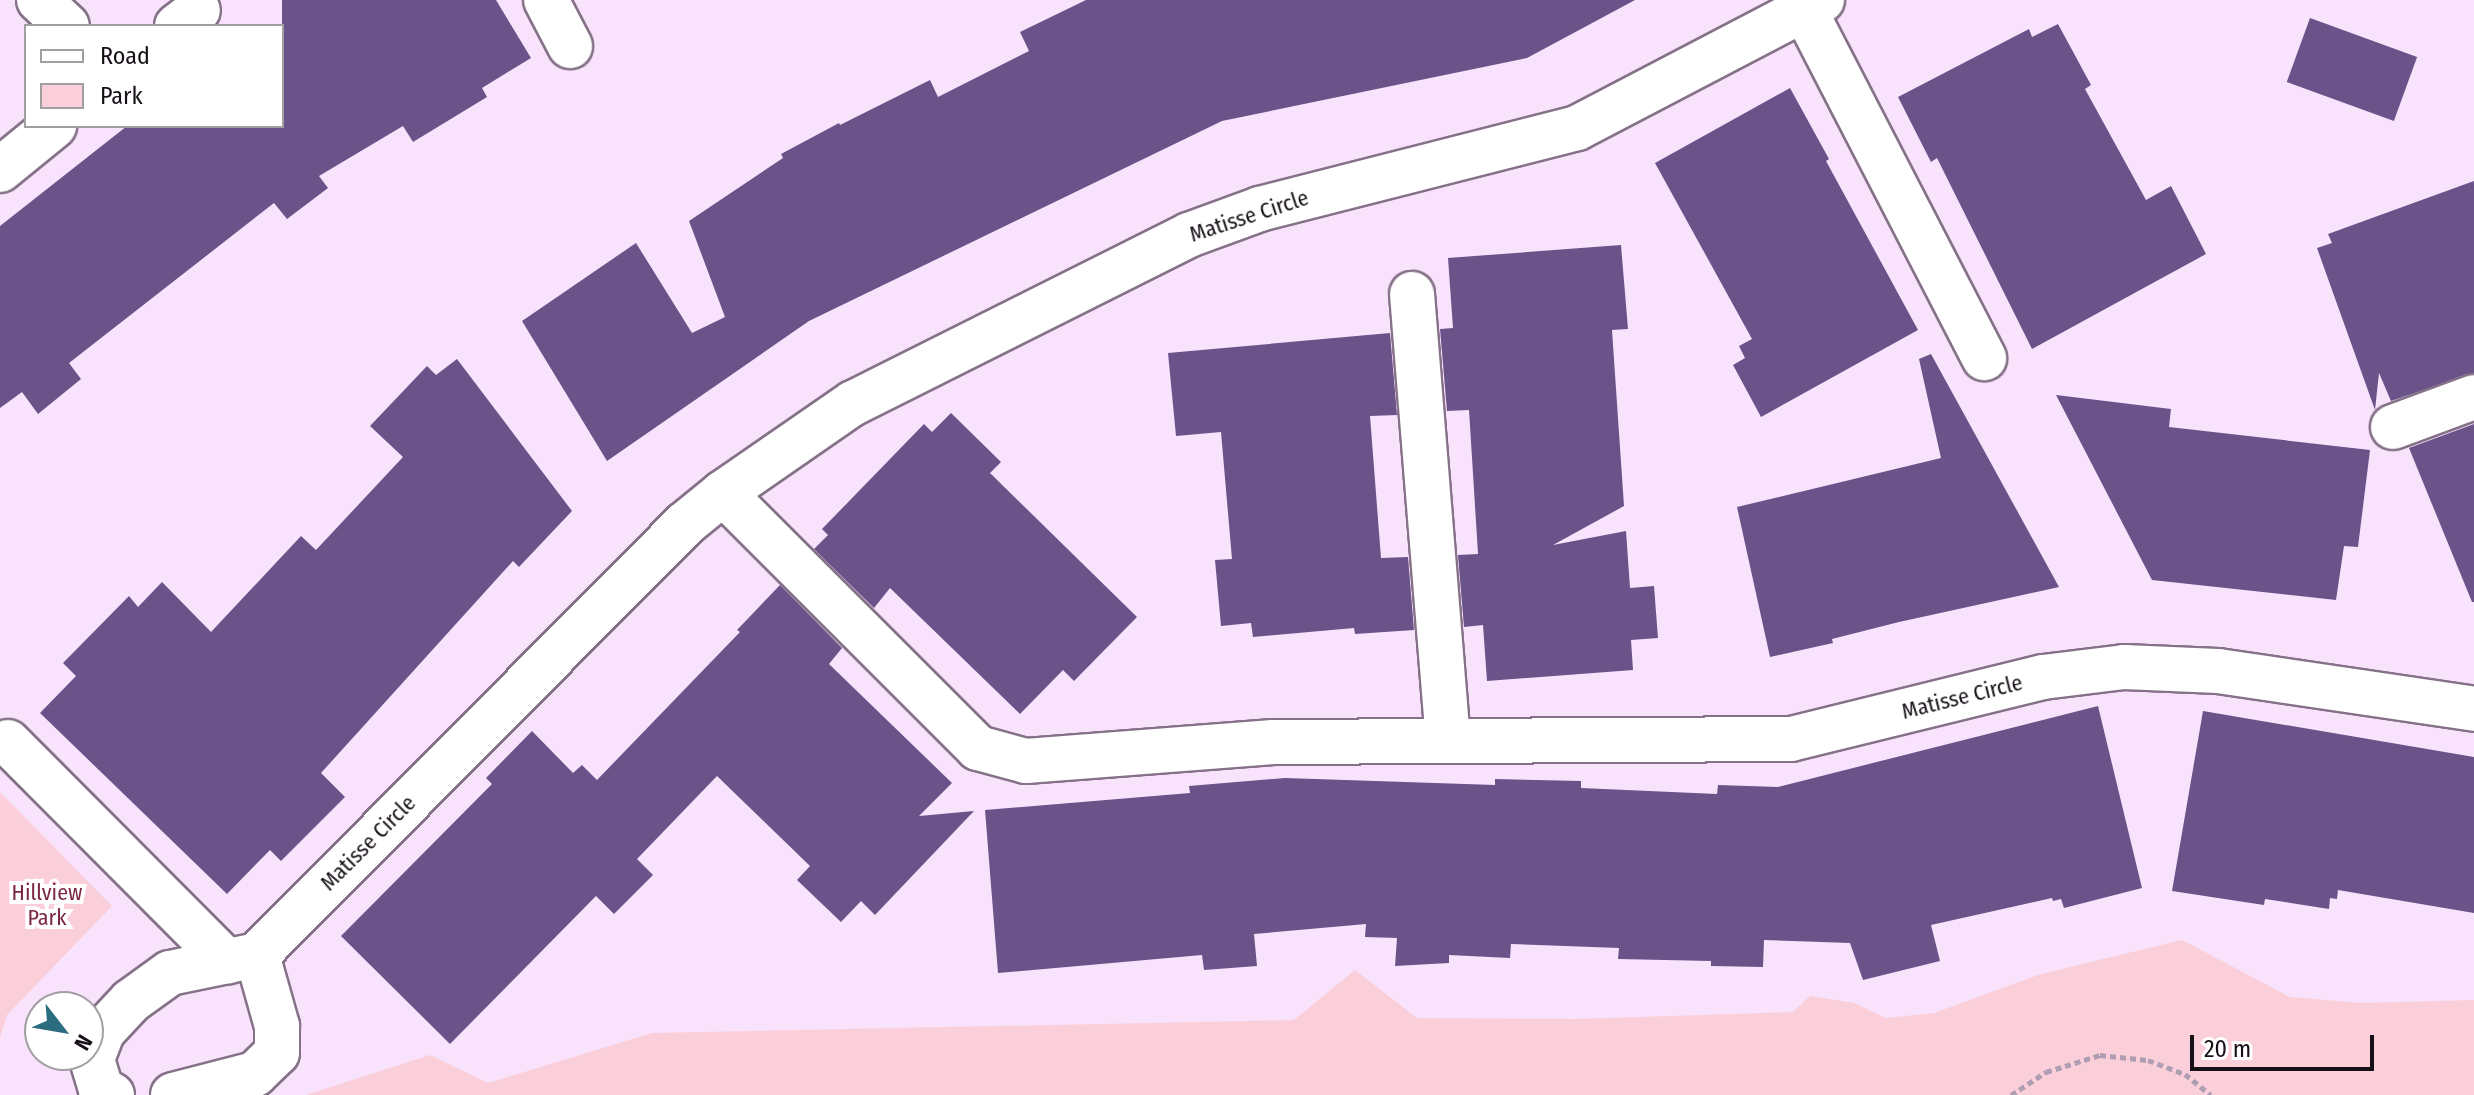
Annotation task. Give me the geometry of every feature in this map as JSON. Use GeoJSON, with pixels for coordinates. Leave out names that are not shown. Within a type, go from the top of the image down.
{"type":"FeatureCollection","features":[{"type":"Feature","properties":{"kind":"street"},"geometry":{"type":"LineString","coordinates":[[39,0],[65,24]]}},
{"type":"Feature","properties":{"kind":"street"},"geometry":{"type":"LineString","coordinates":[[546,0],[570,46]]}},
{"type":"Feature","properties":{"kind":"street","name":"Matisse Circle"},"geometry":{"type":"LineString","coordinates":[[242,958],[685,524],[723,493],[853,403],[1189,235],[1260,209],[1577,128],[1813,5],[1984,358]]}},
{"type":"Feature","properties":{"kind":"street"},"geometry":{"type":"LineString","coordinates":[[0,170],[52,128]]}},
{"type":"Feature","properties":{"kind":"street"},"geometry":{"type":"LineString","coordinates":[[1412,294],[1448,741]]}},
{"type":"Feature","properties":{"kind":"street"},"geometry":{"type":"LineString","coordinates":[[2393,427],[2474,397]]}},
{"type":"Feature","properties":{"kind":"street","name":"Matisse Circle"},"geometry":{"type":"LineString","coordinates":[[723,493],[978,748],[1026,761],[1273,742],[1791,739],[2043,677],[2124,667],[2218,671],[2474,709]]}},
{"type":"Feature","properties":{"kind":"street"},"geometry":{"type":"LineString","coordinates":[[8,742],[242,958],[277,1026],[277,1053],[255,1074],[173,1095]]}},
{"type":"Feature","properties":{"kind":"street"},"geometry":{"type":"LineString","coordinates":[[112,1095],[101,1089],[92,1059],[103,1031],[131,1001],[170,973],[242,958]]}},
{"type":"Feature","properties":{"kind":"path"},"geometry":{"type":"LineString","coordinates":[[2011,1095],[2046,1072],[2100,1055],[2148,1060],[2185,1074],[2211,1095]]}},
{"type":"Feature","properties":{"kind":"green space","name":"Hillview Park"},"geometry":{"type":"Polygon","coordinates":[[[0,792],[112,906],[30,991],[24,991],[24,997],[7,1015],[0,1038],[0,792]]]}},
{"type":"Feature","properties":{"kind":"green space"},"geometry":{"type":"Polygon","coordinates":[[[2182,940],[2290,997],[2361,1003],[2474,1000],[2474,1095],[306,1095],[430,1055],[488,1083],[652,1033],[1294,1020],[1355,970],[1417,1018],[1576,1019],[1793,1012],[1810,996],[1854,1003],[1886,1018],[1934,1013],[2041,974],[2182,940]]]}},
{"type":"Feature","properties":{"kind":"building"},"geometry":{"type":"Polygon","coordinates":[[[282,0],[496,0],[531,58],[482,88],[487,97],[413,142],[403,126],[319,176],[328,188],[287,219],[274,203],[69,363],[81,379],[38,414],[22,392],[0,408],[0,226],[124,128],[284,128],[282,0]]]}},
{"type":"Feature","properties":{"kind":"building"},"geometry":{"type":"Polygon","coordinates":[[[1086,0],[1635,0],[1527,58],[1222,121],[809,321],[607,461],[522,321],[636,243],[692,333],[725,317],[689,221],[783,158],[781,154],[839,123],[930,80],[938,97],[1029,51],[1020,32],[1086,0]]]}},
{"type":"Feature","properties":{"kind":"building"},"geometry":{"type":"Polygon","coordinates":[[[2310,18],[2417,57],[2394,121],[2287,82],[2310,18]]]}},
{"type":"Feature","properties":{"kind":"building"},"geometry":{"type":"Polygon","coordinates":[[[2058,24],[2091,85],[2085,89],[2146,200],[2171,186],[2206,254],[2032,349],[1937,158],[1931,162],[1898,97],[2029,29],[2032,37],[2058,24]]]}},
{"type":"Feature","properties":{"kind":"building"},"geometry":{"type":"Polygon","coordinates":[[[1790,88],[1918,330],[1761,417],[1733,365],[1745,358],[1739,346],[1752,339],[1655,163],[1790,88]]]}},
{"type":"Feature","properties":{"kind":"building"},"geometry":{"type":"Polygon","coordinates":[[[2474,181],[2474,373],[2391,401],[2379,373],[2375,410],[2317,248],[2332,243],[2328,234],[2474,181]]]}},
{"type":"Feature","properties":{"kind":"building"},"geometry":{"type":"Polygon","coordinates":[[[1621,245],[1628,329],[1612,330],[1624,506],[1553,545],[1626,531],[1630,588],[1654,586],[1658,638],[1631,640],[1633,670],[1487,681],[1483,625],[1464,627],[1458,555],[1478,554],[1469,410],[1447,411],[1440,329],[1453,328],[1448,258],[1621,245]]]}},
{"type":"Feature","properties":{"kind":"building"},"geometry":{"type":"Polygon","coordinates":[[[1390,333],[1397,415],[1370,416],[1381,558],[1408,557],[1414,630],[1355,634],[1354,628],[1253,637],[1251,623],[1221,626],[1215,560],[1232,559],[1221,432],[1176,436],[1168,353],[1390,333]]]}},
{"type":"Feature","properties":{"kind":"building"},"geometry":{"type":"Polygon","coordinates":[[[1931,354],[2059,587],[1899,622],[1832,639],[1833,643],[1770,657],[1737,507],[1941,458],[1919,359],[1931,354]]]}},
{"type":"Feature","properties":{"kind":"building"},"geometry":{"type":"Polygon","coordinates":[[[457,359],[572,511],[519,567],[513,561],[321,773],[345,797],[281,861],[270,850],[227,894],[40,713],[76,676],[63,663],[129,596],[138,607],[162,582],[211,632],[301,536],[316,550],[403,457],[370,426],[427,366],[436,375],[457,359]]]}},
{"type":"Feature","properties":{"kind":"building"},"geometry":{"type":"Polygon","coordinates":[[[2056,395],[2171,409],[2169,427],[2370,450],[2358,547],[2344,546],[2336,600],[2152,580],[2056,395]]]}},
{"type":"Feature","properties":{"kind":"building"},"geometry":{"type":"Polygon","coordinates":[[[951,413],[1001,462],[990,473],[1137,617],[1074,681],[1063,670],[1020,714],[890,588],[874,608],[814,549],[828,535],[822,529],[924,424],[932,432],[951,413]]]}},
{"type":"Feature","properties":{"kind":"building"},"geometry":{"type":"Polygon","coordinates":[[[2474,424],[2474,602],[2472,602],[2409,448],[2474,424]]]}},
{"type":"Feature","properties":{"kind":"building"},"geometry":{"type":"Polygon","coordinates":[[[780,585],[842,648],[829,664],[952,783],[919,816],[974,811],[875,915],[861,901],[841,922],[797,880],[810,866],[717,776],[637,859],[653,875],[614,914],[596,896],[450,1044],[341,936],[492,784],[486,778],[532,731],[573,773],[582,765],[597,780],[740,632],[737,630],[780,585]]]}},
{"type":"Feature","properties":{"kind":"building"},"geometry":{"type":"Polygon","coordinates":[[[2098,706],[2142,888],[2064,908],[2061,899],[2053,901],[2052,898],[1931,925],[1940,961],[1863,980],[1850,943],[1764,940],[1763,967],[1711,966],[1711,961],[1618,959],[1619,948],[1511,944],[1510,958],[1449,955],[1449,963],[1395,966],[1397,938],[1365,937],[1366,924],[1254,934],[1257,966],[1204,970],[1202,955],[998,973],[985,810],[1190,793],[1189,786],[1285,778],[1495,785],[1495,779],[1581,781],[1581,788],[1717,794],[1718,785],[1778,787],[2098,706]]]}},
{"type":"Feature","properties":{"kind":"building"},"geometry":{"type":"Polygon","coordinates":[[[2203,711],[2474,757],[2474,913],[2338,890],[2337,899],[2330,898],[2329,909],[2265,899],[2264,905],[2172,891],[2203,711]]]}}]}
